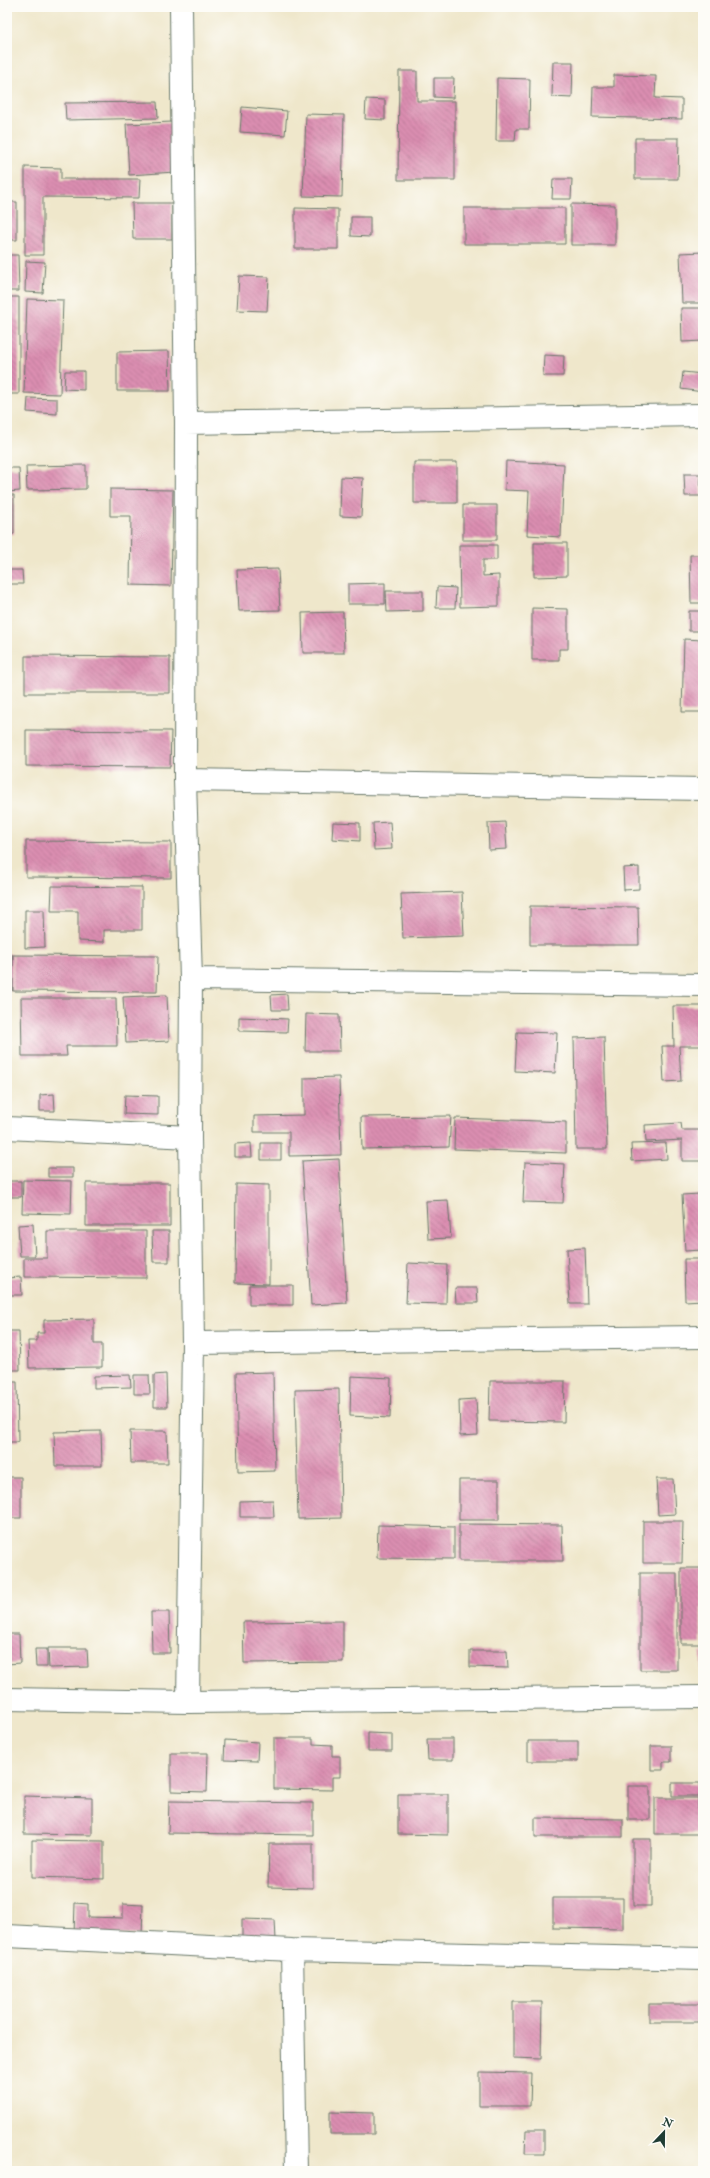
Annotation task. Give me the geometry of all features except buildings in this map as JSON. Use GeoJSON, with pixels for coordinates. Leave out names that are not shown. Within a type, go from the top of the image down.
{"type":"FeatureCollection","features":[{"type":"Feature","properties":{"kind":"street"},"geometry":{"type":"LineString","coordinates":[[181,7],[186,423],[185,780],[192,979],[190,1136],[192,1342],[188,1702]]}},
{"type":"Feature","properties":{"kind":"street"},"geometry":{"type":"LineString","coordinates":[[186,423],[703,415]]}},
{"type":"Feature","properties":{"kind":"street"},"geometry":{"type":"LineString","coordinates":[[185,780],[703,789]]}},
{"type":"Feature","properties":{"kind":"street"},"geometry":{"type":"LineString","coordinates":[[192,979],[703,985]]}},
{"type":"Feature","properties":{"kind":"street"},"geometry":{"type":"LineString","coordinates":[[7,1128],[190,1136]]}},
{"type":"Feature","properties":{"kind":"street"},"geometry":{"type":"LineString","coordinates":[[192,1342],[703,1337]]}},
{"type":"Feature","properties":{"kind":"street"},"geometry":{"type":"LineString","coordinates":[[7,1699],[188,1702],[703,1697]]}},
{"type":"Feature","properties":{"kind":"street"},"geometry":{"type":"LineString","coordinates":[[7,1936],[292,1950],[703,1959]]}},
{"type":"Feature","properties":{"kind":"street"},"geometry":{"type":"LineString","coordinates":[[292,1950],[296,2171]]}}]}
